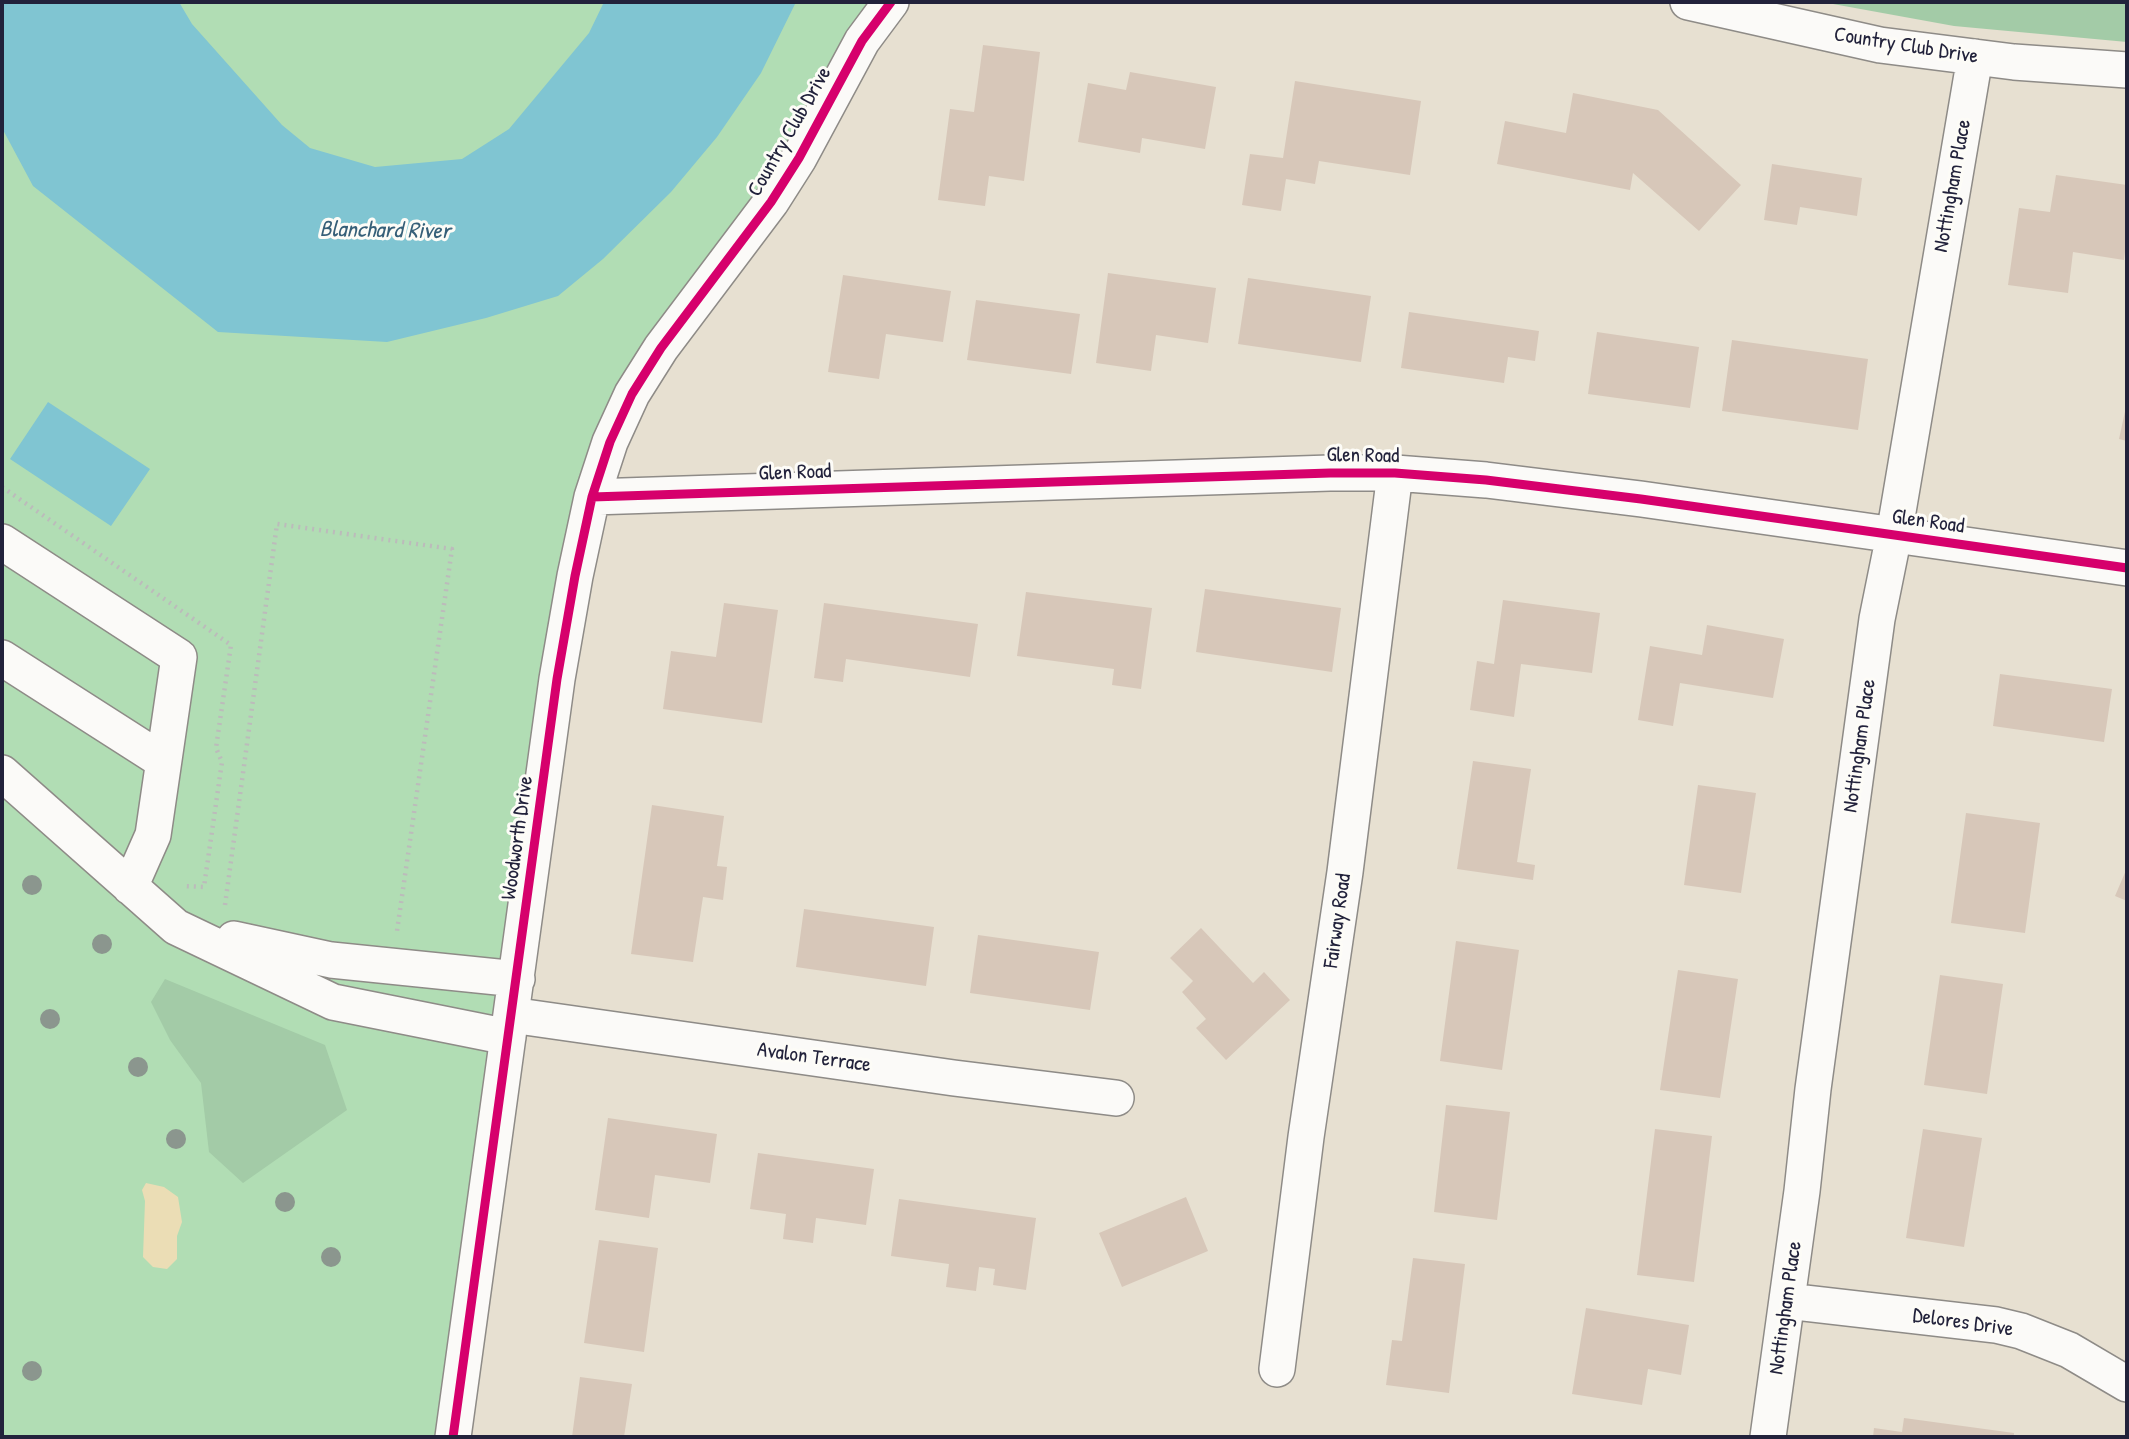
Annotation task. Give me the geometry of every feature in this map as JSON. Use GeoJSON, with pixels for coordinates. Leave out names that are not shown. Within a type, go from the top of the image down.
{"type":"FeatureCollection","features":[{"type":"Feature","properties":{"kind":"street","name":"Country Club Drive"},"geometry":{"type":"LineString","coordinates":[[714,277],[771,202],[799,158],[862,41],[891,2]]}},
{"type":"Feature","properties":{"kind":"street","name":"Country Club Drive"},"geometry":{"type":"LineString","coordinates":[[1688,2],[1880,45],[1975,57],[2127,70]]}},
{"type":"Feature","properties":{"kind":"street","name":"Nottingham Place"},"geometry":{"type":"LineString","coordinates":[[1768,1437],[1877,620],[1894,535],[1975,57]]}},
{"type":"Feature","properties":{"kind":"street","name":"Woodworth Drive"},"geometry":{"type":"LineString","coordinates":[[453,1437],[557,679],[592,497],[610,442],[632,394],[661,348],[714,277]]}},
{"type":"Feature","properties":{"kind":"street","name":"Glen Road"},"geometry":{"type":"LineString","coordinates":[[592,497],[1330,472],[1395,474],[1486,480],[1641,499],[2127,568]]}},
{"type":"Feature","properties":{"kind":"street","name":"Fairway Road"},"geometry":{"type":"LineString","coordinates":[[1277,1369],[1306,1137],[1345,872],[1395,474]]}},
{"type":"Feature","properties":{"kind":"street"},"geometry":{"type":"LineString","coordinates":[[2,542],[178,657],[153,835],[130,887]]}},
{"type":"Feature","properties":{"kind":"street"},"geometry":{"type":"LineString","coordinates":[[2,659],[163,761]]}},
{"type":"Feature","properties":{"kind":"street"},"geometry":{"type":"LineString","coordinates":[[2,773],[176,927],[331,960],[517,979]]}},
{"type":"Feature","properties":{"kind":"street","name":"Avalon Terrace"},"geometry":{"type":"LineString","coordinates":[[176,927],[334,1002],[510,1026],[1116,1098]]}},
{"type":"Feature","properties":{"kind":"street","name":"Delores Drive"},"geometry":{"type":"LineString","coordinates":[[1787,1301],[1996,1325],[2021,1331],[2069,1350],[2127,1384]]}},
{"type":"Feature","properties":{"kind":"path"},"geometry":{"type":"LineString","coordinates":[[2,487],[231,645],[215,748],[222,762],[204,887],[189,885],[178,888]]}},
{"type":"Feature","properties":{"kind":"path"},"geometry":{"type":"LineString","coordinates":[[225,906],[277,524],[452,549],[397,931],[384,929]]}},
{"type":"Feature","properties":{"kind":"green space"},"geometry":{"type":"Polygon","coordinates":[[[2,2],[891,2],[610,443],[453,1437],[2,1437],[2,2]]]}},
{"type":"Feature","properties":{"kind":"green space"},"geometry":{"type":"Polygon","coordinates":[[[1822,2],[2127,2],[2127,42],[1954,26],[1822,2]]]}},
{"type":"Feature","properties":{"kind":"green space"},"geometry":{"type":"Polygon","coordinates":[[[165,979],[325,1045],[347,1110],[243,1183],[209,1152],[201,1083],[170,1040],[151,1002],[165,979]]]}},
{"type":"Feature","properties":{"kind":"sand"},"geometry":{"type":"Polygon","coordinates":[[[146,1183],[164,1187],[178,1197],[182,1222],[177,1236],[177,1259],[167,1269],[153,1267],[143,1257],[145,1201],[142,1190],[146,1183]]]}},
{"type":"Feature","properties":{"kind":"water","name":"Blanchard River"},"geometry":{"type":"Polygon","coordinates":[[[2,2],[179,2],[192,24],[282,125],[310,148],[375,167],[462,159],[509,129],[589,33],[604,2],[796,2],[761,73],[717,137],[671,192],[603,259],[558,296],[486,318],[387,342],[218,332],[33,186],[2,128],[2,2]]]}},
{"type":"Feature","properties":{"kind":"water"},"geometry":{"type":"Polygon","coordinates":[[[48,402],[150,469],[111,526],[10,459],[48,402]]]}},
{"type":"Feature","properties":{"kind":"building"},"geometry":{"type":"Polygon","coordinates":[[[983,45],[1040,52],[1024,181],[989,176],[985,206],[938,200],[950,109],[974,112],[983,45]]]}},
{"type":"Feature","properties":{"kind":"building"},"geometry":{"type":"Polygon","coordinates":[[[1130,72],[1216,87],[1205,149],[1142,138],[1140,153],[1078,142],[1088,83],[1126,90],[1130,72]]]}},
{"type":"Feature","properties":{"kind":"building"},"geometry":{"type":"Polygon","coordinates":[[[1295,81],[1421,101],[1410,175],[1319,161],[1315,184],[1286,179],[1281,211],[1242,205],[1250,154],[1283,158],[1295,81]]]}},
{"type":"Feature","properties":{"kind":"building"},"geometry":{"type":"Polygon","coordinates":[[[1573,93],[1658,110],[1741,185],[1699,231],[1633,173],[1630,190],[1497,164],[1505,121],[1566,133],[1573,93]]]}},
{"type":"Feature","properties":{"kind":"building"},"geometry":{"type":"Polygon","coordinates":[[[1772,164],[1862,178],[1857,216],[1800,207],[1797,225],[1764,220],[1772,164]]]}},
{"type":"Feature","properties":{"kind":"building"},"geometry":{"type":"Polygon","coordinates":[[[2056,175],[2127,185],[2124,260],[2073,252],[2068,293],[2008,285],[2019,208],[2050,212],[2056,175]]]}},
{"type":"Feature","properties":{"kind":"building"},"geometry":{"type":"Polygon","coordinates":[[[1108,273],[1216,288],[1208,343],[1156,335],[1151,371],[1096,363],[1108,273]]]}},
{"type":"Feature","properties":{"kind":"building"},"geometry":{"type":"Polygon","coordinates":[[[843,275],[951,291],[943,342],[886,334],[879,379],[828,372],[843,275]]]}},
{"type":"Feature","properties":{"kind":"building"},"geometry":{"type":"Polygon","coordinates":[[[1248,278],[1371,296],[1361,362],[1238,344],[1248,278]]]}},
{"type":"Feature","properties":{"kind":"building"},"geometry":{"type":"Polygon","coordinates":[[[976,300],[1080,314],[1071,374],[967,360],[976,300]]]}},
{"type":"Feature","properties":{"kind":"building"},"geometry":{"type":"Polygon","coordinates":[[[1409,312],[1539,331],[1535,361],[1508,357],[1504,383],[1401,368],[1409,312]]]}},
{"type":"Feature","properties":{"kind":"building"},"geometry":{"type":"Polygon","coordinates":[[[1597,332],[1699,347],[1690,408],[1588,394],[1597,332]]]}},
{"type":"Feature","properties":{"kind":"building"},"geometry":{"type":"Polygon","coordinates":[[[1732,340],[1868,359],[1858,430],[1722,411],[1732,340]]]}},
{"type":"Feature","properties":{"kind":"building"},"geometry":{"type":"Polygon","coordinates":[[[2127,408],[2127,441],[2119,439],[2127,408]]]}},
{"type":"Feature","properties":{"kind":"building"},"geometry":{"type":"Polygon","coordinates":[[[1205,589],[1341,608],[1332,672],[1196,652],[1205,589]]]}},
{"type":"Feature","properties":{"kind":"building"},"geometry":{"type":"Polygon","coordinates":[[[1026,592],[1152,608],[1141,689],[1112,685],[1114,669],[1017,656],[1026,592]]]}},
{"type":"Feature","properties":{"kind":"building"},"geometry":{"type":"Polygon","coordinates":[[[1503,600],[1600,613],[1592,673],[1521,664],[1514,717],[1470,710],[1477,661],[1494,664],[1503,600]]]}},
{"type":"Feature","properties":{"kind":"building"},"geometry":{"type":"Polygon","coordinates":[[[724,603],[778,610],[762,723],[663,709],[671,651],[716,657],[724,603]]]}},
{"type":"Feature","properties":{"kind":"building"},"geometry":{"type":"Polygon","coordinates":[[[824,603],[978,624],[970,677],[846,659],[843,682],[814,678],[824,603]]]}},
{"type":"Feature","properties":{"kind":"building"},"geometry":{"type":"Polygon","coordinates":[[[1707,625],[1784,639],[1773,698],[1680,683],[1673,726],[1638,720],[1650,646],[1702,655],[1707,625]]]}},
{"type":"Feature","properties":{"kind":"building"},"geometry":{"type":"Polygon","coordinates":[[[2000,674],[2112,689],[2104,742],[1993,726],[2000,674]]]}},
{"type":"Feature","properties":{"kind":"building"},"geometry":{"type":"Polygon","coordinates":[[[1473,761],[1531,769],[1517,862],[1535,865],[1533,880],[1457,869],[1473,761]]]}},
{"type":"Feature","properties":{"kind":"building"},"geometry":{"type":"Polygon","coordinates":[[[1698,785],[1756,793],[1741,893],[1684,885],[1698,785]]]}},
{"type":"Feature","properties":{"kind":"building"},"geometry":{"type":"Polygon","coordinates":[[[652,805],[724,816],[717,866],[727,867],[723,900],[703,897],[693,962],[631,954],[652,805]]]}},
{"type":"Feature","properties":{"kind":"building"},"geometry":{"type":"Polygon","coordinates":[[[1966,813],[2040,823],[2025,933],[1951,923],[1966,813]]]}},
{"type":"Feature","properties":{"kind":"building"},"geometry":{"type":"Polygon","coordinates":[[[2127,868],[2127,901],[2115,896],[2127,868]]]}},
{"type":"Feature","properties":{"kind":"building"},"geometry":{"type":"Polygon","coordinates":[[[804,909],[934,927],[926,986],[796,967],[804,909]]]}},
{"type":"Feature","properties":{"kind":"building"},"geometry":{"type":"Polygon","coordinates":[[[1201,928],[1253,983],[1264,972],[1290,1000],[1226,1060],[1196,1028],[1206,1019],[1182,992],[1193,981],[1170,958],[1201,928]]]}},
{"type":"Feature","properties":{"kind":"building"},"geometry":{"type":"Polygon","coordinates":[[[978,935],[1099,952],[1090,1010],[970,993],[978,935]]]}},
{"type":"Feature","properties":{"kind":"building"},"geometry":{"type":"Polygon","coordinates":[[[1456,941],[1519,950],[1502,1070],[1440,1061],[1456,941]]]}},
{"type":"Feature","properties":{"kind":"building"},"geometry":{"type":"Polygon","coordinates":[[[1678,970],[1738,979],[1720,1098],[1660,1090],[1678,970]]]}},
{"type":"Feature","properties":{"kind":"building"},"geometry":{"type":"Polygon","coordinates":[[[1940,975],[2003,984],[1987,1094],[1924,1085],[1940,975]]]}},
{"type":"Feature","properties":{"kind":"building"},"geometry":{"type":"Polygon","coordinates":[[[1446,1105],[1510,1112],[1497,1220],[1434,1212],[1446,1105]]]}},
{"type":"Feature","properties":{"kind":"building"},"geometry":{"type":"Polygon","coordinates":[[[608,1118],[717,1134],[710,1183],[655,1175],[649,1218],[595,1210],[608,1118]]]}},
{"type":"Feature","properties":{"kind":"building"},"geometry":{"type":"Polygon","coordinates":[[[1655,1129],[1712,1136],[1694,1282],[1637,1275],[1655,1129]]]}},
{"type":"Feature","properties":{"kind":"building"},"geometry":{"type":"Polygon","coordinates":[[[1923,1129],[1982,1138],[1964,1247],[1906,1238],[1923,1129]]]}},
{"type":"Feature","properties":{"kind":"building"},"geometry":{"type":"Polygon","coordinates":[[[758,1153],[874,1169],[866,1225],[816,1218],[813,1243],[783,1239],[786,1214],[750,1209],[758,1153]]]}},
{"type":"Feature","properties":{"kind":"building"},"geometry":{"type":"Polygon","coordinates":[[[1186,1197],[1208,1251],[1122,1287],[1099,1233],[1186,1197]]]}},
{"type":"Feature","properties":{"kind":"building"},"geometry":{"type":"Polygon","coordinates":[[[899,1199],[1036,1218],[1026,1290],[993,1285],[995,1269],[979,1267],[976,1291],[946,1287],[949,1264],[891,1256],[899,1199]]]}},
{"type":"Feature","properties":{"kind":"building"},"geometry":{"type":"Polygon","coordinates":[[[599,1240],[658,1248],[644,1352],[584,1343],[599,1240]]]}},
{"type":"Feature","properties":{"kind":"building"},"geometry":{"type":"Polygon","coordinates":[[[1413,1258],[1465,1264],[1449,1393],[1386,1385],[1392,1340],[1402,1341],[1413,1258]]]}},
{"type":"Feature","properties":{"kind":"building"},"geometry":{"type":"Polygon","coordinates":[[[1586,1308],[1689,1325],[1681,1375],[1648,1369],[1642,1405],[1572,1394],[1586,1308]]]}},
{"type":"Feature","properties":{"kind":"building"},"geometry":{"type":"Polygon","coordinates":[[[580,1377],[632,1384],[624,1437],[572,1437],[580,1377]]]}},
{"type":"Feature","properties":{"kind":"building"},"geometry":{"type":"Polygon","coordinates":[[[1904,1418],[2014,1433],[2014,1437],[1873,1437],[1874,1428],[1902,1432],[1904,1418]]]}},
{"type":"Feature","properties":{"kind":"cycle path"},"geometry":{"type":"LineString","coordinates":[[453,1437],[557,679],[592,497],[610,442],[632,394],[661,348],[771,202],[799,158],[862,41],[891,2]]}},
{"type":"Feature","properties":{"kind":"cycle path"},"geometry":{"type":"LineString","coordinates":[[592,497],[1395,473],[1486,480],[1641,499],[2127,568]]}}]}
